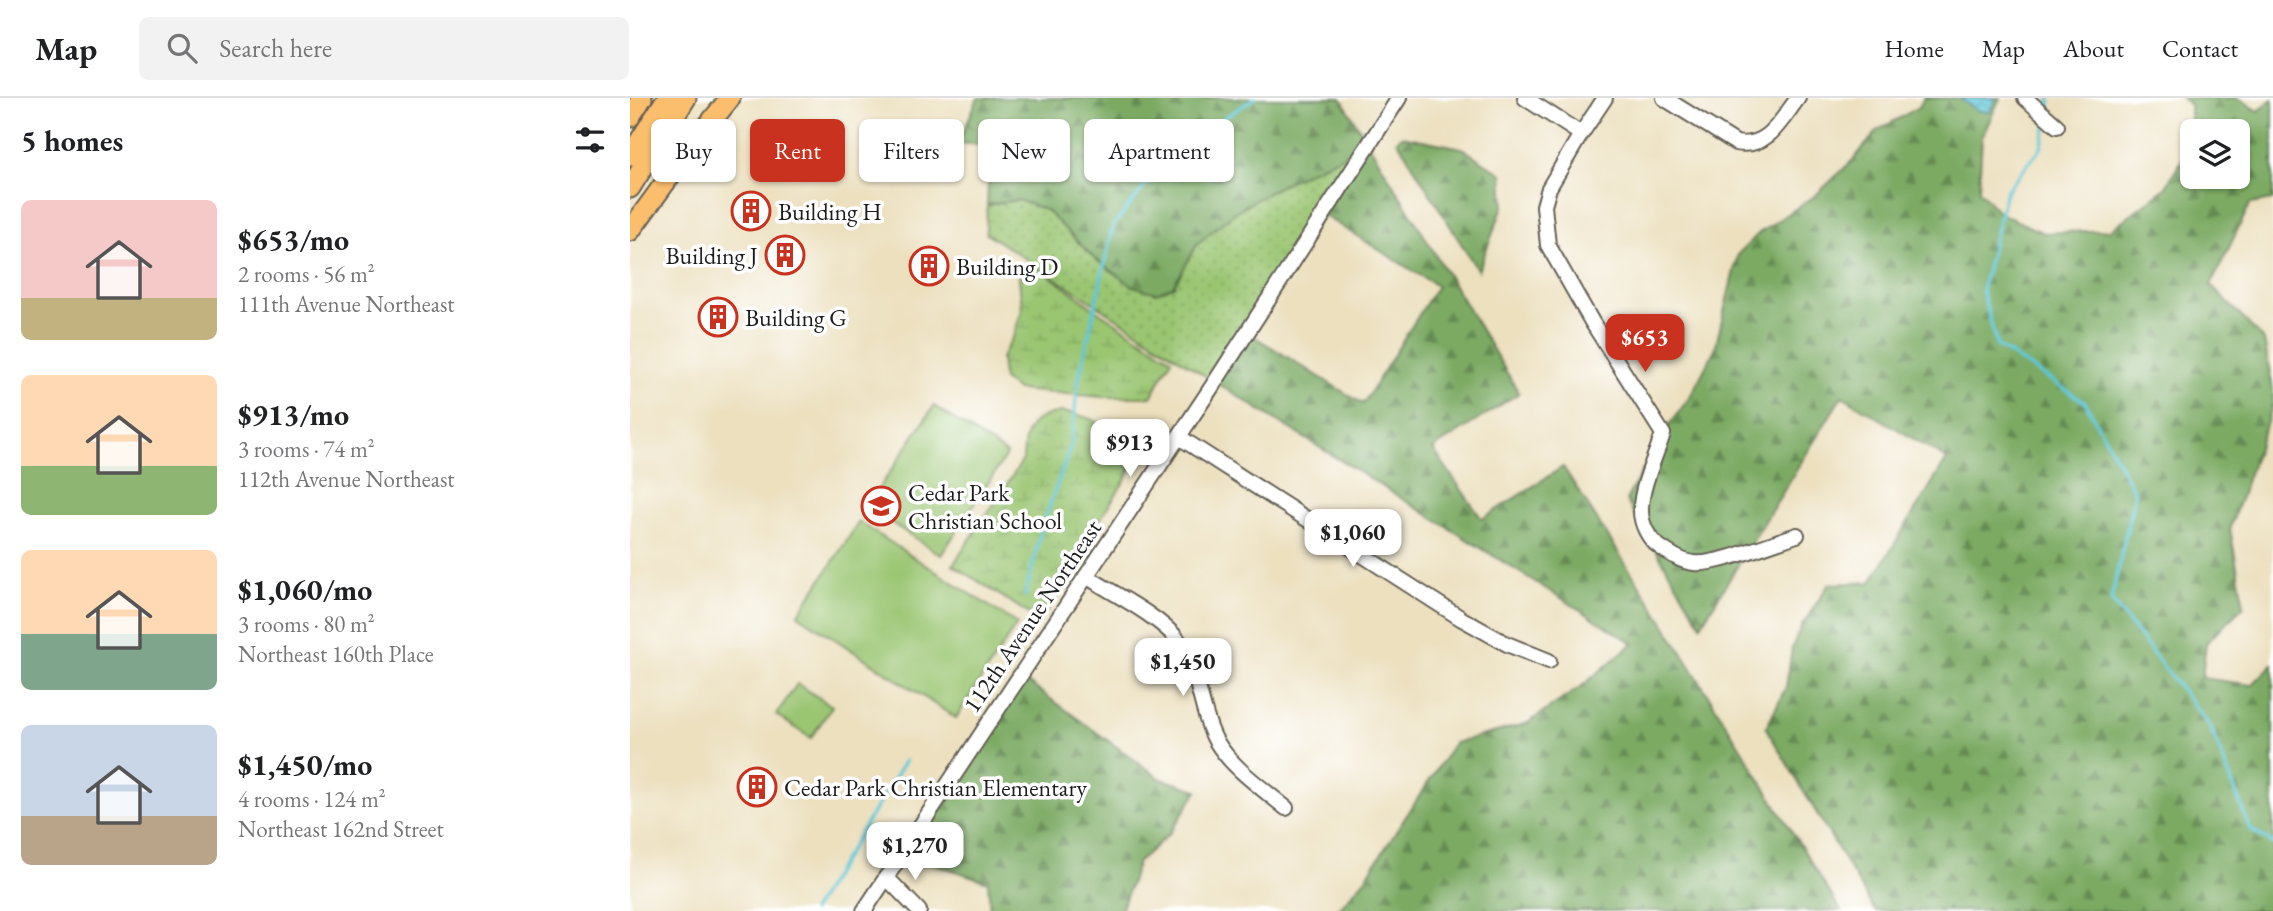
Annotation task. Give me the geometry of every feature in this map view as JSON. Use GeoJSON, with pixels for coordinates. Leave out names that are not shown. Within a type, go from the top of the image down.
{"type":"FeatureCollection","features":[{"type":"Feature","properties":{"kind":"highway"},"geometry":{"type":"LineString","coordinates":[[630,117],[642,98]]}},
{"type":"Feature","properties":{"kind":"highway"},"geometry":{"type":"LineString","coordinates":[[630,156],[667,98]]}},
{"type":"Feature","properties":{"kind":"highway"},"geometry":{"type":"LineString","coordinates":[[630,188],[686,98]]}},
{"type":"Feature","properties":{"kind":"highway"},"geometry":{"type":"LineString","coordinates":[[630,231],[730,98]]}},
{"type":"Feature","properties":{"kind":"street","name":"112th Avenue Northeast"},"geometry":{"type":"LineString","coordinates":[[864,911],[1179,437],[1399,98]]}},
{"type":"Feature","properties":{"kind":"street"},"geometry":{"type":"LineString","coordinates":[[1525,98],[1581,134]]}},
{"type":"Feature","properties":{"kind":"street"},"geometry":{"type":"LineString","coordinates":[[1605,98],[1549,188],[1545,206],[1545,227],[1548,245],[1663,433],[1648,476],[1641,510],[1644,527],[1654,543],[1694,564],[1721,559],[1797,535]]}},
{"type":"Feature","properties":{"kind":"street"},"geometry":{"type":"LineString","coordinates":[[1664,98],[1736,143],[1749,146],[1769,135],[1798,98]]}},
{"type":"Feature","properties":{"kind":"street"},"geometry":{"type":"LineString","coordinates":[[2025,98],[2057,125]]}},
{"type":"Feature","properties":{"kind":"street"},"geometry":{"type":"LineString","coordinates":[[1179,437],[1462,618],[1507,644],[1549,661]]}},
{"type":"Feature","properties":{"kind":"street"},"geometry":{"type":"LineString","coordinates":[[1086,576],[1163,625],[1180,642],[1215,739],[1237,766],[1286,808]]}},
{"type":"Feature","properties":{"kind":"street"},"geometry":{"type":"LineString","coordinates":[[886,877],[919,911]]}},
{"type":"Feature","properties":{"kind":"green space"},"geometry":{"type":"Polygon","coordinates":[[[978,98],[1341,98],[1519,393],[1433,449],[1482,519],[1563,467],[1662,620],[1841,911],[1337,911],[1365,879],[1454,743],[1526,724],[1582,686],[1633,643],[1215,382],[1247,332],[1363,404],[1437,286],[1323,215],[1368,144],[1285,183],[1235,212],[1197,244],[1174,286],[1156,293],[1133,286],[1094,258],[1046,210],[1018,200],[987,205],[988,182],[1070,182],[1070,119],[978,119],[978,145],[964,144],[964,130],[978,98]]]}},
{"type":"Feature","properties":{"kind":"green space"},"geometry":{"type":"Polygon","coordinates":[[[1924,98],[2000,98],[1982,137],[1979,190],[1999,213],[2044,233],[2110,230],[2164,189],[2180,163],[2180,189],[2250,189],[2250,119],[2190,119],[2190,105],[2182,98],[2238,98],[2259,111],[2273,98],[2273,200],[2250,204],[2211,285],[2264,340],[2273,389],[2273,405],[2230,528],[2244,606],[2206,643],[2202,678],[2252,685],[2273,664],[2273,911],[1875,911],[1766,728],[1786,687],[1792,648],[1801,627],[1829,584],[1871,582],[1947,459],[1842,396],[1701,625],[1626,500],[1663,434],[1691,395],[1715,349],[1738,254],[1759,233],[1816,195],[1853,160],[1878,130],[1919,107],[1924,98]]]}},
{"type":"Feature","properties":{"kind":"green space"},"geometry":{"type":"Polygon","coordinates":[[[1402,136],[1462,148],[1502,174],[1504,204],[1478,271],[1397,140],[1402,136]]]}},
{"type":"Feature","properties":{"kind":"green space"},"geometry":{"type":"Polygon","coordinates":[[[1369,143],[1215,382],[986,233],[987,205],[1018,200],[1046,210],[1094,258],[1133,286],[1174,286],[1198,243],[1214,227],[1255,199],[1369,143]]]}},
{"type":"Feature","properties":{"kind":"green space"},"geometry":{"type":"Polygon","coordinates":[[[1032,263],[1099,312],[1172,359],[1151,397],[1104,397],[1018,390],[1003,380],[1001,358],[1014,335],[1022,310],[1018,268],[1032,263]]]}},
{"type":"Feature","properties":{"kind":"green space"},"geometry":{"type":"Polygon","coordinates":[[[934,406],[1007,454],[941,555],[867,507],[934,406]]]}},
{"type":"Feature","properties":{"kind":"green space"},"geometry":{"type":"Polygon","coordinates":[[[1062,412],[1085,417],[1105,426],[1121,440],[1135,459],[1127,477],[1069,568],[1063,588],[1044,616],[1034,617],[953,565],[1023,460],[1030,426],[1042,417],[1062,412]]]}},
{"type":"Feature","properties":{"kind":"green space"},"geometry":{"type":"Polygon","coordinates":[[[859,522],[1017,624],[956,718],[798,615],[859,522]]]}},
{"type":"Feature","properties":{"kind":"green space"},"geometry":{"type":"Polygon","coordinates":[[[1019,676],[1161,779],[1198,790],[1169,834],[1138,862],[1121,911],[990,911],[988,882],[935,864],[895,863],[1019,676]]]}},
{"type":"Feature","properties":{"kind":"green space"},"geometry":{"type":"Polygon","coordinates":[[[797,684],[832,706],[811,738],[776,715],[797,684]]]}},
{"type":"Feature","properties":{"kind":"water"},"geometry":{"type":"Polygon","coordinates":[[[1959,98],[1995,98],[1990,112],[1978,111],[1959,98]]]}},
{"type":"Feature","properties":{"kind":"waterway"},"geometry":{"type":"LineString","coordinates":[[1025,596],[1042,527],[1071,445],[1078,383],[1113,226],[1174,150],[1255,98]]}},
{"type":"Feature","properties":{"kind":"waterway"},"geometry":{"type":"LineString","coordinates":[[2048,114],[2051,98]]}},
{"type":"Feature","properties":{"kind":"waterway"},"geometry":{"type":"LineString","coordinates":[[2047,121],[2041,148],[2006,191],[1982,290],[1997,346],[2085,402],[2135,493],[2111,600],[2210,726],[2250,829],[2273,844]]}},
{"type":"Feature","properties":{"kind":"waterway"},"geometry":{"type":"LineString","coordinates":[[812,911],[905,761]]}},
{"type":"Feature","properties":{"kind":"place","name":"Building H"},"geometry":{"type":"Point","coordinates":[751,211]}},
{"type":"Feature","properties":{"kind":"place","name":"Building J"},"geometry":{"type":"Point","coordinates":[785,255]}},
{"type":"Feature","properties":{"kind":"place","name":"Building D"},"geometry":{"type":"Point","coordinates":[929,266]}},
{"type":"Feature","properties":{"kind":"place","name":"Building G"},"geometry":{"type":"Point","coordinates":[718,317]}},
{"type":"Feature","properties":{"kind":"place","name":"Cedar Park Christian School"},"geometry":{"type":"Point","coordinates":[881,506]}},
{"type":"Feature","properties":{"kind":"place","name":"Cedar Park Christian Elementary"},"geometry":{"type":"Point","coordinates":[757,787]}}]}
